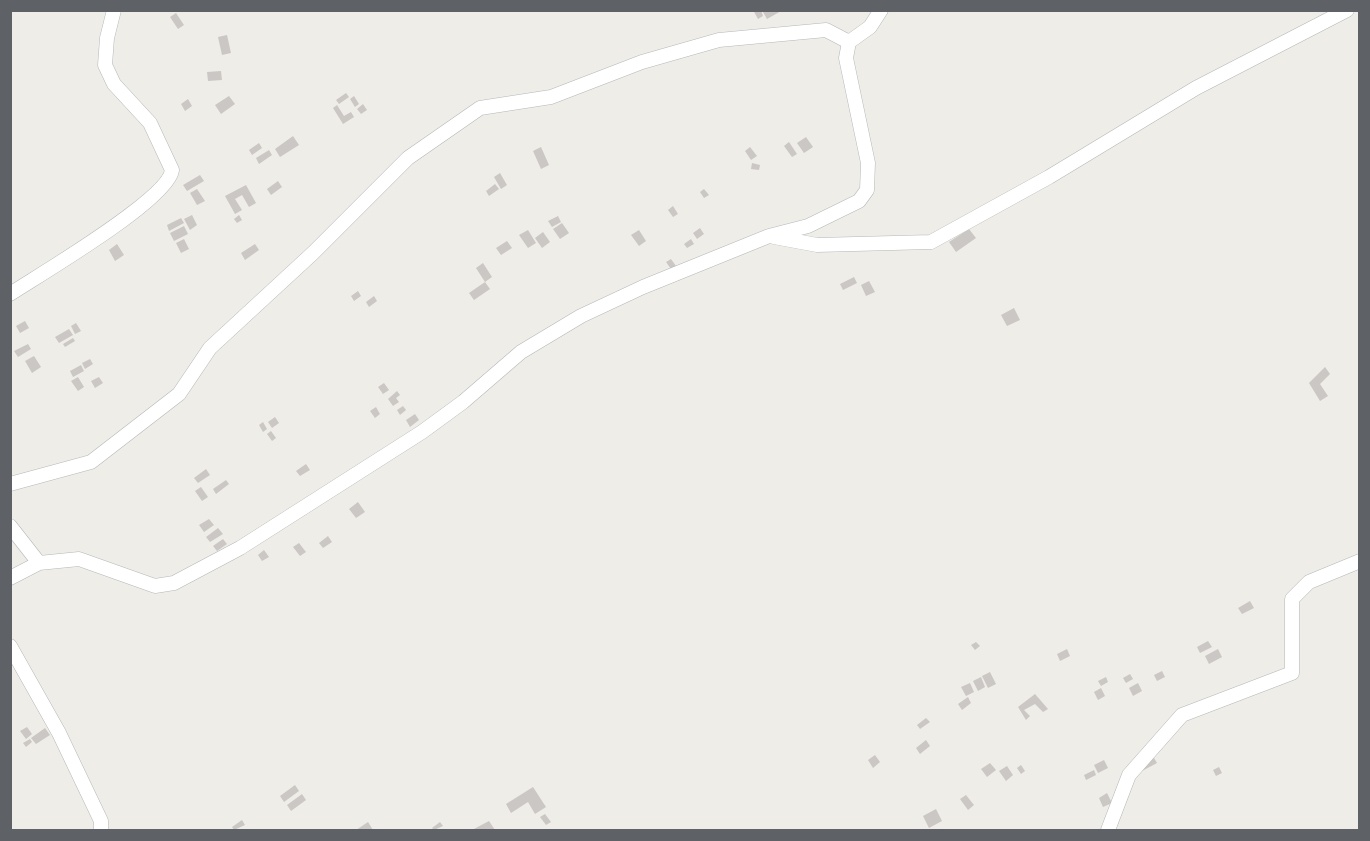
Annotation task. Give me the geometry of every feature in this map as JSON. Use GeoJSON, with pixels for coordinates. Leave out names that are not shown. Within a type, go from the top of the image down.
{"type":"FeatureCollection","features":[{"type":"Feature","properties":{"kind":"street"},"geometry":{"type":"LineString","coordinates":[[10,294],[131,215],[167,183],[171,176],[172,170],[150,123],[114,84],[105,65],[107,38],[114,10]]}},
{"type":"Feature","properties":{"kind":"street"},"geometry":{"type":"LineString","coordinates":[[10,578],[39,563],[79,560],[155,586],[174,583],[240,548],[422,432],[463,402],[521,352],[581,316],[643,287],[769,236],[808,226],[859,201],[867,190],[868,163],[846,58],[849,42],[870,27],[880,10]]}},
{"type":"Feature","properties":{"kind":"street"},"geometry":{"type":"LineString","coordinates":[[769,236],[817,245],[931,242],[1049,177],[1196,88],[1347,10]]}},
{"type":"Feature","properties":{"kind":"street"},"geometry":{"type":"LineString","coordinates":[[10,483],[91,462],[179,394],[210,348],[313,253],[408,158],[480,108],[550,97],[642,62],[719,40],[826,30],[849,42]]}},
{"type":"Feature","properties":{"kind":"street"},"geometry":{"type":"LineString","coordinates":[[10,526],[39,563]]}},
{"type":"Feature","properties":{"kind":"street"},"geometry":{"type":"LineString","coordinates":[[1108,831],[1129,775],[1182,715],[1292,673],[1292,600],[1309,582],[1359,561]]}},
{"type":"Feature","properties":{"kind":"street"},"geometry":{"type":"LineString","coordinates":[[10,646],[59,733],[101,821],[101,831]]}},
{"type":"Feature","properties":{"kind":"building"},"geometry":{"type":"Polygon","coordinates":[[[753,10],[761,10],[763,16],[758,19],[753,10]]]}},
{"type":"Feature","properties":{"kind":"building"},"geometry":{"type":"Polygon","coordinates":[[[783,10],[767,19],[763,12],[783,10]]]}},
{"type":"Feature","properties":{"kind":"building"},"geometry":{"type":"Polygon","coordinates":[[[176,13],[184,25],[178,29],[170,17],[176,13]]]}},
{"type":"Feature","properties":{"kind":"building"},"geometry":{"type":"Polygon","coordinates":[[[227,35],[231,53],[222,55],[218,37],[227,35]]]}},
{"type":"Feature","properties":{"kind":"building"},"geometry":{"type":"Polygon","coordinates":[[[221,71],[222,80],[208,81],[207,72],[221,71]]]}},
{"type":"Feature","properties":{"kind":"building"},"geometry":{"type":"Polygon","coordinates":[[[346,93],[349,97],[339,104],[336,100],[346,93]]]}},
{"type":"Feature","properties":{"kind":"building"},"geometry":{"type":"Polygon","coordinates":[[[229,96],[235,104],[221,114],[215,105],[229,96]]]}},
{"type":"Feature","properties":{"kind":"building"},"geometry":{"type":"Polygon","coordinates":[[[354,96],[359,104],[355,107],[350,99],[354,96]]]}},
{"type":"Feature","properties":{"kind":"building"},"geometry":{"type":"Polygon","coordinates":[[[188,99],[192,106],[185,111],[181,104],[188,99]]]}},
{"type":"Feature","properties":{"kind":"building"},"geometry":{"type":"Polygon","coordinates":[[[363,104],[367,110],[361,114],[357,109],[363,104]]]}},
{"type":"Feature","properties":{"kind":"building"},"geometry":{"type":"Polygon","coordinates":[[[337,105],[344,116],[351,112],[354,117],[343,124],[333,108],[337,105]]]}},
{"type":"Feature","properties":{"kind":"building"},"geometry":{"type":"Polygon","coordinates":[[[293,136],[299,145],[280,157],[275,149],[293,136]]]}},
{"type":"Feature","properties":{"kind":"building"},"geometry":{"type":"Polygon","coordinates":[[[806,137],[813,147],[804,153],[797,143],[806,137]]]}},
{"type":"Feature","properties":{"kind":"building"},"geometry":{"type":"Polygon","coordinates":[[[789,142],[797,154],[792,157],[784,146],[789,142]]]}},
{"type":"Feature","properties":{"kind":"building"},"geometry":{"type":"Polygon","coordinates":[[[259,143],[262,148],[252,155],[249,150],[259,143]]]}},
{"type":"Feature","properties":{"kind":"building"},"geometry":{"type":"Polygon","coordinates":[[[541,147],[549,165],[541,169],[533,151],[541,147]]]}},
{"type":"Feature","properties":{"kind":"building"},"geometry":{"type":"Polygon","coordinates":[[[750,147],[757,156],[751,160],[745,151],[750,147]]]}},
{"type":"Feature","properties":{"kind":"building"},"geometry":{"type":"Polygon","coordinates":[[[269,150],[272,155],[259,164],[256,158],[269,150]]]}},
{"type":"Feature","properties":{"kind":"building"},"geometry":{"type":"Polygon","coordinates":[[[752,163],[760,165],[759,170],[751,169],[752,163]]]}},
{"type":"Feature","properties":{"kind":"building"},"geometry":{"type":"Polygon","coordinates":[[[500,173],[507,185],[501,189],[494,177],[500,173]]]}},
{"type":"Feature","properties":{"kind":"building"},"geometry":{"type":"Polygon","coordinates":[[[200,175],[204,181],[187,191],[183,185],[200,175]]]}},
{"type":"Feature","properties":{"kind":"building"},"geometry":{"type":"Polygon","coordinates":[[[278,181],[282,187],[271,195],[267,189],[278,181]]]}},
{"type":"Feature","properties":{"kind":"building"},"geometry":{"type":"Polygon","coordinates":[[[495,184],[499,189],[489,196],[486,191],[495,184]]]}},
{"type":"Feature","properties":{"kind":"building"},"geometry":{"type":"Polygon","coordinates":[[[246,185],[256,203],[249,207],[242,195],[235,199],[242,210],[235,214],[225,196],[246,185]]]}},
{"type":"Feature","properties":{"kind":"building"},"geometry":{"type":"Polygon","coordinates":[[[197,189],[205,201],[197,205],[190,193],[197,189]]]}},
{"type":"Feature","properties":{"kind":"building"},"geometry":{"type":"Polygon","coordinates":[[[704,189],[709,195],[704,198],[700,192],[704,189]]]}},
{"type":"Feature","properties":{"kind":"building"},"geometry":{"type":"Polygon","coordinates":[[[673,206],[678,214],[673,217],[668,210],[673,206]]]}},
{"type":"Feature","properties":{"kind":"building"},"geometry":{"type":"Polygon","coordinates":[[[192,215],[197,225],[190,230],[184,219],[192,215]]]}},
{"type":"Feature","properties":{"kind":"building"},"geometry":{"type":"Polygon","coordinates":[[[239,215],[242,220],[237,223],[234,219],[239,215]]]}},
{"type":"Feature","properties":{"kind":"building"},"geometry":{"type":"Polygon","coordinates":[[[558,216],[561,222],[552,227],[548,221],[558,216]]]}},
{"type":"Feature","properties":{"kind":"building"},"geometry":{"type":"Polygon","coordinates":[[[181,218],[184,223],[169,231],[167,225],[181,218]]]}},
{"type":"Feature","properties":{"kind":"building"},"geometry":{"type":"Polygon","coordinates":[[[562,223],[569,233],[560,239],[553,229],[562,223]]]}},
{"type":"Feature","properties":{"kind":"building"},"geometry":{"type":"Polygon","coordinates":[[[184,226],[188,234],[174,241],[170,233],[184,226]]]}},
{"type":"Feature","properties":{"kind":"building"},"geometry":{"type":"Polygon","coordinates":[[[700,228],[704,234],[697,239],[693,233],[700,228]]]}},
{"type":"Feature","properties":{"kind":"building"},"geometry":{"type":"Polygon","coordinates":[[[969,229],[976,238],[956,252],[949,242],[969,229]]]}},
{"type":"Feature","properties":{"kind":"building"},"geometry":{"type":"Polygon","coordinates":[[[528,230],[536,243],[528,248],[519,235],[528,230]]]}},
{"type":"Feature","properties":{"kind":"building"},"geometry":{"type":"Polygon","coordinates":[[[639,230],[646,241],[639,246],[631,235],[639,230]]]}},
{"type":"Feature","properties":{"kind":"building"},"geometry":{"type":"Polygon","coordinates":[[[543,232],[550,242],[542,248],[535,238],[543,232]]]}},
{"type":"Feature","properties":{"kind":"building"},"geometry":{"type":"Polygon","coordinates":[[[184,239],[189,249],[181,253],[176,243],[184,239]]]}},
{"type":"Feature","properties":{"kind":"building"},"geometry":{"type":"Polygon","coordinates":[[[691,239],[694,244],[687,248],[684,244],[691,239]]]}},
{"type":"Feature","properties":{"kind":"building"},"geometry":{"type":"Polygon","coordinates":[[[507,241],[512,248],[501,255],[496,248],[507,241]]]}},
{"type":"Feature","properties":{"kind":"building"},"geometry":{"type":"Polygon","coordinates":[[[117,244],[124,255],[115,261],[109,250],[117,244]]]}},
{"type":"Feature","properties":{"kind":"building"},"geometry":{"type":"Polygon","coordinates":[[[255,244],[259,250],[245,260],[241,253],[255,244]]]}},
{"type":"Feature","properties":{"kind":"building"},"geometry":{"type":"Polygon","coordinates":[[[671,259],[676,266],[671,269],[666,262],[671,259]]]}},
{"type":"Feature","properties":{"kind":"building"},"geometry":{"type":"Polygon","coordinates":[[[483,263],[492,277],[485,282],[476,268],[483,263]]]}},
{"type":"Feature","properties":{"kind":"building"},"geometry":{"type":"Polygon","coordinates":[[[854,277],[857,283],[843,290],[840,284],[854,277]]]}},
{"type":"Feature","properties":{"kind":"building"},"geometry":{"type":"Polygon","coordinates":[[[869,281],[875,292],[866,296],[861,285],[869,281]]]}},
{"type":"Feature","properties":{"kind":"building"},"geometry":{"type":"Polygon","coordinates":[[[485,282],[490,289],[474,300],[469,293],[485,282]]]}},
{"type":"Feature","properties":{"kind":"building"},"geometry":{"type":"Polygon","coordinates":[[[358,291],[361,296],[354,301],[351,296],[358,291]]]}},
{"type":"Feature","properties":{"kind":"building"},"geometry":{"type":"Polygon","coordinates":[[[374,296],[377,301],[369,307],[366,302],[374,296]]]}},
{"type":"Feature","properties":{"kind":"building"},"geometry":{"type":"Polygon","coordinates":[[[1014,308],[1020,320],[1007,326],[1001,315],[1014,308]]]}},
{"type":"Feature","properties":{"kind":"building"},"geometry":{"type":"Polygon","coordinates":[[[25,321],[29,328],[20,333],[16,326],[25,321]]]}},
{"type":"Feature","properties":{"kind":"building"},"geometry":{"type":"Polygon","coordinates":[[[76,323],[81,331],[75,334],[71,326],[76,323]]]}},
{"type":"Feature","properties":{"kind":"building"},"geometry":{"type":"Polygon","coordinates":[[[69,329],[73,335],[59,343],[55,337],[69,329]]]}},
{"type":"Feature","properties":{"kind":"building"},"geometry":{"type":"Polygon","coordinates":[[[73,338],[75,341],[65,347],[63,344],[73,338]]]}},
{"type":"Feature","properties":{"kind":"building"},"geometry":{"type":"Polygon","coordinates":[[[28,344],[31,349],[18,357],[14,351],[28,344]]]}},
{"type":"Feature","properties":{"kind":"building"},"geometry":{"type":"Polygon","coordinates":[[[34,356],[41,367],[32,373],[25,361],[34,356]]]}},
{"type":"Feature","properties":{"kind":"building"},"geometry":{"type":"Polygon","coordinates":[[[90,359],[93,364],[85,369],[82,363],[90,359]]]}},
{"type":"Feature","properties":{"kind":"building"},"geometry":{"type":"Polygon","coordinates":[[[81,365],[84,371],[73,377],[70,371],[81,365]]]}},
{"type":"Feature","properties":{"kind":"building"},"geometry":{"type":"Polygon","coordinates":[[[1325,367],[1330,374],[1320,384],[1328,396],[1320,401],[1309,383],[1325,367]]]}},
{"type":"Feature","properties":{"kind":"building"},"geometry":{"type":"Polygon","coordinates":[[[78,377],[84,387],[78,391],[71,381],[78,377]]]}},
{"type":"Feature","properties":{"kind":"building"},"geometry":{"type":"Polygon","coordinates":[[[99,377],[103,383],[95,388],[91,381],[99,377]]]}},
{"type":"Feature","properties":{"kind":"building"},"geometry":{"type":"Polygon","coordinates":[[[384,383],[389,390],[383,394],[378,387],[384,383]]]}},
{"type":"Feature","properties":{"kind":"building"},"geometry":{"type":"Polygon","coordinates":[[[397,391],[400,395],[396,398],[399,402],[393,406],[388,399],[397,391]]]}},
{"type":"Feature","properties":{"kind":"building"},"geometry":{"type":"Polygon","coordinates":[[[403,406],[406,410],[400,415],[397,410],[403,406]]]}},
{"type":"Feature","properties":{"kind":"building"},"geometry":{"type":"Polygon","coordinates":[[[376,407],[380,414],[375,418],[370,411],[376,407]]]}},
{"type":"Feature","properties":{"kind":"building"},"geometry":{"type":"Polygon","coordinates":[[[415,414],[419,420],[410,427],[406,420],[415,414]]]}},
{"type":"Feature","properties":{"kind":"building"},"geometry":{"type":"Polygon","coordinates":[[[275,417],[279,423],[272,428],[268,422],[275,417]]]}},
{"type":"Feature","properties":{"kind":"building"},"geometry":{"type":"Polygon","coordinates":[[[263,422],[267,429],[263,432],[259,425],[263,422]]]}},
{"type":"Feature","properties":{"kind":"building"},"geometry":{"type":"Polygon","coordinates":[[[271,431],[276,438],[272,441],[267,434],[271,431]]]}},
{"type":"Feature","properties":{"kind":"building"},"geometry":{"type":"Polygon","coordinates":[[[306,464],[310,470],[300,476],[296,471],[306,464]]]}},
{"type":"Feature","properties":{"kind":"building"},"geometry":{"type":"Polygon","coordinates":[[[206,469],[210,475],[198,483],[194,478],[206,469]]]}},
{"type":"Feature","properties":{"kind":"building"},"geometry":{"type":"Polygon","coordinates":[[[226,480],[229,484],[216,494],[213,489],[226,480]]]}},
{"type":"Feature","properties":{"kind":"building"},"geometry":{"type":"Polygon","coordinates":[[[201,487],[208,497],[202,501],[195,491],[201,487]]]}},
{"type":"Feature","properties":{"kind":"building"},"geometry":{"type":"Polygon","coordinates":[[[358,502],[365,512],[356,518],[349,509],[358,502]]]}},
{"type":"Feature","properties":{"kind":"building"},"geometry":{"type":"Polygon","coordinates":[[[209,519],[214,525],[204,532],[199,525],[209,519]]]}},
{"type":"Feature","properties":{"kind":"building"},"geometry":{"type":"Polygon","coordinates":[[[218,528],[223,534],[210,542],[206,537],[218,528]]]}},
{"type":"Feature","properties":{"kind":"building"},"geometry":{"type":"Polygon","coordinates":[[[328,536],[332,542],[323,548],[319,543],[328,536]]]}},
{"type":"Feature","properties":{"kind":"building"},"geometry":{"type":"Polygon","coordinates":[[[223,539],[227,544],[217,551],[213,546],[223,539]]]}},
{"type":"Feature","properties":{"kind":"building"},"geometry":{"type":"Polygon","coordinates":[[[299,543],[306,552],[300,556],[293,547],[299,543]]]}},
{"type":"Feature","properties":{"kind":"building"},"geometry":{"type":"Polygon","coordinates":[[[264,550],[269,557],[262,561],[258,555],[264,550]]]}},
{"type":"Feature","properties":{"kind":"building"},"geometry":{"type":"Polygon","coordinates":[[[1250,601],[1254,608],[1242,614],[1238,608],[1250,601]]]}},
{"type":"Feature","properties":{"kind":"building"},"geometry":{"type":"Polygon","coordinates":[[[1208,641],[1212,647],[1200,653],[1197,647],[1208,641]]]}},
{"type":"Feature","properties":{"kind":"building"},"geometry":{"type":"Polygon","coordinates":[[[976,642],[980,646],[975,650],[971,645],[976,642]]]}},
{"type":"Feature","properties":{"kind":"building"},"geometry":{"type":"Polygon","coordinates":[[[1067,649],[1070,656],[1060,661],[1057,654],[1067,649]]]}},
{"type":"Feature","properties":{"kind":"building"},"geometry":{"type":"Polygon","coordinates":[[[1218,649],[1222,657],[1209,664],[1205,656],[1218,649]]]}},
{"type":"Feature","properties":{"kind":"building"},"geometry":{"type":"Polygon","coordinates":[[[1162,671],[1165,677],[1157,681],[1154,675],[1162,671]]]}},
{"type":"Feature","properties":{"kind":"building"},"geometry":{"type":"Polygon","coordinates":[[[990,672],[996,684],[988,688],[982,676],[990,672]]]}},
{"type":"Feature","properties":{"kind":"building"},"geometry":{"type":"Polygon","coordinates":[[[1130,674],[1133,679],[1126,683],[1123,678],[1130,674]]]}},
{"type":"Feature","properties":{"kind":"building"},"geometry":{"type":"Polygon","coordinates":[[[981,677],[985,687],[978,691],[973,681],[981,677]]]}},
{"type":"Feature","properties":{"kind":"building"},"geometry":{"type":"Polygon","coordinates":[[[1106,677],[1108,682],[1101,686],[1098,681],[1106,677]]]}},
{"type":"Feature","properties":{"kind":"building"},"geometry":{"type":"Polygon","coordinates":[[[970,683],[974,692],[966,696],[961,687],[970,683]]]}},
{"type":"Feature","properties":{"kind":"building"},"geometry":{"type":"Polygon","coordinates":[[[1138,683],[1142,691],[1133,696],[1129,688],[1138,683]]]}},
{"type":"Feature","properties":{"kind":"building"},"geometry":{"type":"Polygon","coordinates":[[[1101,688],[1105,696],[1098,700],[1094,692],[1101,688]]]}},
{"type":"Feature","properties":{"kind":"building"},"geometry":{"type":"Polygon","coordinates":[[[1035,694],[1048,709],[1043,712],[1035,704],[1024,710],[1030,716],[1026,720],[1018,707],[1035,694]]]}},
{"type":"Feature","properties":{"kind":"building"},"geometry":{"type":"Polygon","coordinates":[[[968,697],[971,703],[962,710],[958,704],[968,697]]]}},
{"type":"Feature","properties":{"kind":"building"},"geometry":{"type":"Polygon","coordinates":[[[926,718],[930,722],[920,729],[917,725],[926,718]]]}},
{"type":"Feature","properties":{"kind":"building"},"geometry":{"type":"Polygon","coordinates":[[[27,727],[32,734],[26,739],[20,731],[27,727]]]}},
{"type":"Feature","properties":{"kind":"building"},"geometry":{"type":"Polygon","coordinates":[[[45,728],[50,735],[36,744],[31,738],[45,728]]]}},
{"type":"Feature","properties":{"kind":"building"},"geometry":{"type":"Polygon","coordinates":[[[30,739],[32,742],[26,747],[23,743],[30,739]]]}},
{"type":"Feature","properties":{"kind":"building"},"geometry":{"type":"Polygon","coordinates":[[[926,740],[930,746],[920,754],[916,748],[926,740]]]}},
{"type":"Feature","properties":{"kind":"building"},"geometry":{"type":"Polygon","coordinates":[[[875,755],[880,762],[873,768],[868,760],[875,755]]]}},
{"type":"Feature","properties":{"kind":"building"},"geometry":{"type":"Polygon","coordinates":[[[1154,758],[1157,763],[1142,771],[1139,765],[1154,758]]]}},
{"type":"Feature","properties":{"kind":"building"},"geometry":{"type":"Polygon","coordinates":[[[1104,760],[1108,768],[1098,773],[1094,765],[1104,760]]]}},
{"type":"Feature","properties":{"kind":"building"},"geometry":{"type":"Polygon","coordinates":[[[990,763],[996,770],[987,777],[981,769],[990,763]]]}},
{"type":"Feature","properties":{"kind":"building"},"geometry":{"type":"Polygon","coordinates":[[[1021,765],[1025,771],[1021,774],[1017,768],[1021,765]]]}},
{"type":"Feature","properties":{"kind":"building"},"geometry":{"type":"Polygon","coordinates":[[[1007,766],[1013,775],[1006,781],[999,771],[1007,766]]]}},
{"type":"Feature","properties":{"kind":"building"},"geometry":{"type":"Polygon","coordinates":[[[1219,767],[1222,773],[1216,776],[1213,770],[1219,767]]]}},
{"type":"Feature","properties":{"kind":"building"},"geometry":{"type":"Polygon","coordinates":[[[1094,770],[1096,775],[1086,780],[1084,775],[1094,770]]]}},
{"type":"Feature","properties":{"kind":"building"},"geometry":{"type":"Polygon","coordinates":[[[295,785],[299,791],[284,802],[280,796],[295,785]]]}},
{"type":"Feature","properties":{"kind":"building"},"geometry":{"type":"Polygon","coordinates":[[[533,787],[546,807],[535,814],[528,802],[511,813],[506,804],[533,787]]]}},
{"type":"Feature","properties":{"kind":"building"},"geometry":{"type":"Polygon","coordinates":[[[1107,793],[1112,803],[1103,807],[1099,798],[1107,793]]]}},
{"type":"Feature","properties":{"kind":"building"},"geometry":{"type":"Polygon","coordinates":[[[302,794],[306,800],[291,811],[287,805],[302,794]]]}},
{"type":"Feature","properties":{"kind":"building"},"geometry":{"type":"Polygon","coordinates":[[[966,795],[974,805],[968,810],[960,799],[966,795]]]}},
{"type":"Feature","properties":{"kind":"building"},"geometry":{"type":"Polygon","coordinates":[[[936,809],[942,821],[929,828],[923,816],[936,809]]]}},
{"type":"Feature","properties":{"kind":"building"},"geometry":{"type":"Polygon","coordinates":[[[545,814],[551,822],[546,825],[540,817],[545,814]]]}},
{"type":"Feature","properties":{"kind":"building"},"geometry":{"type":"Polygon","coordinates":[[[242,820],[245,825],[234,830],[232,827],[242,820]]]}},
{"type":"Feature","properties":{"kind":"building"},"geometry":{"type":"Polygon","coordinates":[[[489,821],[495,830],[472,830],[489,821]]]}},
{"type":"Feature","properties":{"kind":"building"},"geometry":{"type":"Polygon","coordinates":[[[368,822],[373,830],[356,830],[368,822]]]}},
{"type":"Feature","properties":{"kind":"building"},"geometry":{"type":"Polygon","coordinates":[[[440,822],[443,826],[434,830],[432,828],[440,822]]]}}]}
